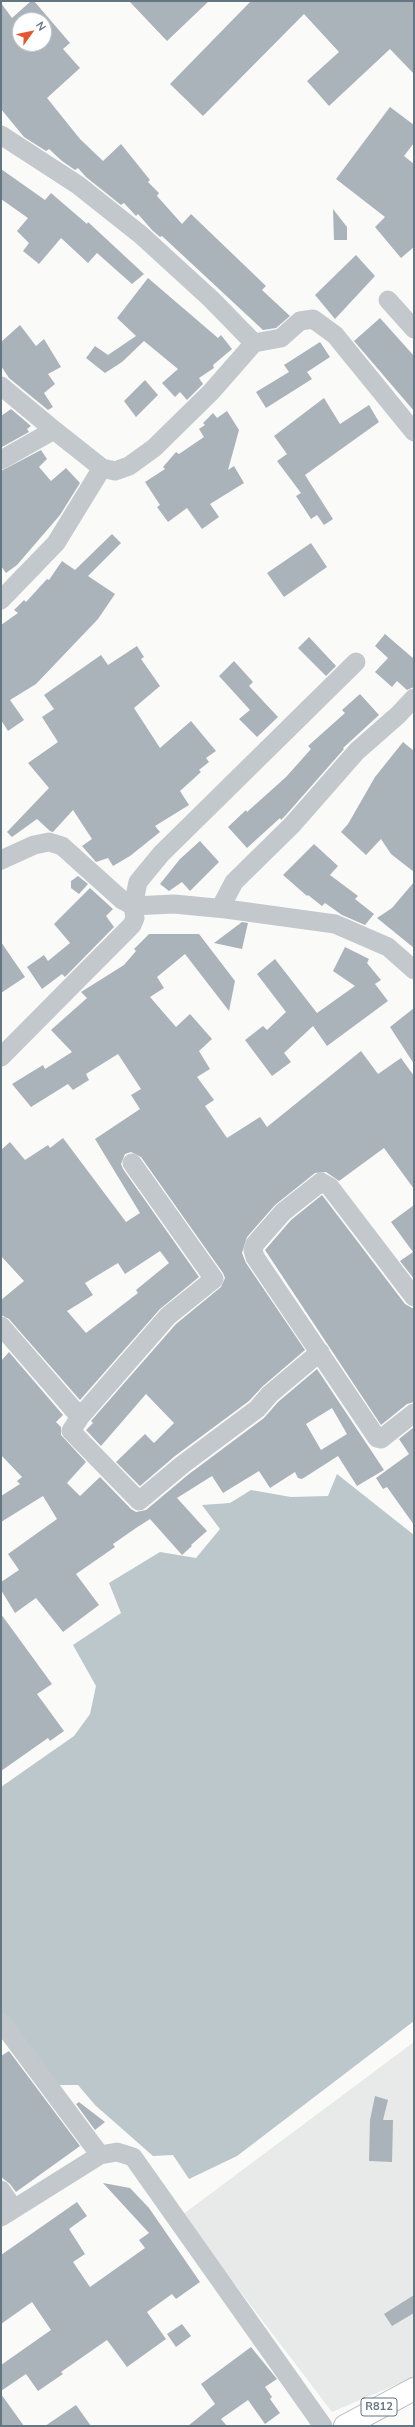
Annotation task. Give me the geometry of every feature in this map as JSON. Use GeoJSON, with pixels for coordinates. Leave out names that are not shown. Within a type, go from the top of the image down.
{"type":"FeatureCollection","features":[{"type":"Feature","properties":{"kind":"main road","name":"R812"},"geometry":{"type":"LineString","coordinates":[[345,2426],[414,2389]]}},
{"type":"Feature","properties":{"kind":"street"},"geometry":{"type":"LineString","coordinates":[[1,135],[78,185],[141,236],[211,299],[254,343]]}},
{"type":"Feature","properties":{"kind":"street"},"geometry":{"type":"LineString","coordinates":[[388,300],[414,329]]}},
{"type":"Feature","properties":{"kind":"street"},"geometry":{"type":"LineString","coordinates":[[1,386],[102,468],[115,471],[130,466],[154,448],[211,392],[254,343],[280,338],[300,321],[313,319],[334,335],[414,432]]}},
{"type":"Feature","properties":{"kind":"street"},"geometry":{"type":"LineString","coordinates":[[1,460],[54,430]]}},
{"type":"Feature","properties":{"kind":"street"},"geometry":{"type":"LineString","coordinates":[[1,600],[56,544],[102,468]]}},
{"type":"Feature","properties":{"kind":"street"},"geometry":{"type":"LineString","coordinates":[[1,1057],[124,934],[135,918],[133,906],[138,882],[161,854],[356,662]]}},
{"type":"Feature","properties":{"kind":"street"},"geometry":{"type":"LineString","coordinates":[[226,909],[224,900],[234,882],[292,825],[357,750],[398,715],[414,698]]}},
{"type":"Feature","properties":{"kind":"street"},"geometry":{"type":"LineString","coordinates":[[1,860],[34,845],[49,842],[62,846],[122,900],[133,906],[174,904],[226,909],[335,924],[388,947],[414,970]]}},
{"type":"Feature","properties":{"kind":"street"},"geometry":{"type":"LineString","coordinates":[[132,1163],[214,1279],[168,1316],[70,1430],[139,1501],[182,1464],[258,1409],[270,1394],[320,1352]]}},
{"type":"Feature","properties":{"kind":"street"},"geometry":{"type":"LineString","coordinates":[[414,1298],[330,1187],[321,1182],[315,1185],[283,1212],[255,1244],[253,1250],[255,1257],[377,1438],[381,1439],[414,1413]]}},
{"type":"Feature","properties":{"kind":"street"},"geometry":{"type":"LineString","coordinates":[[1,1326],[80,1418]]}},
{"type":"Feature","properties":{"kind":"street"},"geometry":{"type":"LineString","coordinates":[[1,2022],[100,2155]]}},
{"type":"Feature","properties":{"kind":"street"},"geometry":{"type":"LineString","coordinates":[[1,2190],[8,2213],[100,2155],[117,2152],[133,2157],[323,2426]]}},
{"type":"Feature","properties":{"kind":"shaded area"},"geometry":{"type":"Polygon","coordinates":[[[337,1474],[414,1535],[414,2021],[237,2156],[189,2179],[173,2155],[153,2156],[95,2105],[78,2085],[53,2085],[1,2018],[1,1787],[74,1736],[90,1714],[96,1686],[73,1645],[121,1613],[109,1583],[160,1552],[196,1558],[220,1529],[202,1505],[230,1503],[251,1490],[291,1497],[328,1496],[337,1474]]]}},
{"type":"Feature","properties":{"kind":"shaded area"},"geometry":{"type":"Polygon","coordinates":[[[414,2042],[414,2377],[332,2412],[182,2215],[414,2042]]]}},
{"type":"Feature","properties":{"kind":"building"},"geometry":{"type":"Polygon","coordinates":[[[31,1],[34,1],[43,12],[19,12],[31,1]]]}},
{"type":"Feature","properties":{"kind":"building"},"geometry":{"type":"Polygon","coordinates":[[[129,1],[209,1],[167,41],[129,1]]]}},
{"type":"Feature","properties":{"kind":"building"},"geometry":{"type":"Polygon","coordinates":[[[251,1],[414,1],[414,74],[390,49],[329,106],[307,81],[339,52],[304,14],[203,116],[170,84],[251,1]]]}},
{"type":"Feature","properties":{"kind":"building"},"geometry":{"type":"Polygon","coordinates":[[[1,3],[12,18],[12,52],[52,52],[52,22],[70,43],[63,49],[80,68],[47,98],[80,139],[103,161],[121,144],[150,180],[148,182],[159,193],[157,196],[182,224],[191,214],[266,286],[262,290],[290,316],[276,328],[263,330],[162,236],[160,237],[152,230],[138,214],[136,216],[124,203],[121,205],[86,177],[78,168],[75,170],[49,149],[46,151],[24,137],[1,109],[1,3]]]}},
{"type":"Feature","properties":{"kind":"building"},"geometry":{"type":"Polygon","coordinates":[[[390,107],[414,125],[414,143],[404,156],[414,164],[414,247],[401,258],[375,227],[385,217],[336,179],[390,107]]]}},
{"type":"Feature","properties":{"kind":"building"},"geometry":{"type":"Polygon","coordinates":[[[1,169],[45,200],[51,193],[87,224],[88,222],[144,274],[132,284],[97,253],[88,263],[61,238],[39,264],[23,251],[29,243],[17,231],[28,218],[1,199],[1,169]]]}},
{"type":"Feature","properties":{"kind":"building"},"geometry":{"type":"Polygon","coordinates":[[[333,209],[347,227],[347,240],[334,240],[333,209]]]}},
{"type":"Feature","properties":{"kind":"building"},"geometry":{"type":"Polygon","coordinates":[[[356,255],[375,276],[335,319],[315,295],[356,255]]]}},
{"type":"Feature","properties":{"kind":"building"},"geometry":{"type":"Polygon","coordinates":[[[148,278],[218,338],[221,335],[232,349],[213,365],[214,368],[199,378],[203,384],[187,400],[180,392],[175,397],[162,383],[178,369],[144,341],[122,362],[105,373],[86,358],[95,346],[108,355],[136,336],[117,318],[148,278]]]}},
{"type":"Feature","properties":{"kind":"building"},"geometry":{"type":"Polygon","coordinates":[[[380,318],[414,356],[414,411],[354,341],[380,318]]]}},
{"type":"Feature","properties":{"kind":"building"},"geometry":{"type":"Polygon","coordinates":[[[20,325],[36,346],[44,339],[61,367],[48,374],[55,384],[44,393],[53,407],[48,410],[9,378],[1,366],[1,342],[20,325]]]}},
{"type":"Feature","properties":{"kind":"building"},"geometry":{"type":"Polygon","coordinates":[[[320,342],[330,357],[307,372],[312,379],[266,408],[256,392],[289,372],[284,365],[320,342]]]}},
{"type":"Feature","properties":{"kind":"building"},"geometry":{"type":"Polygon","coordinates":[[[145,380],[158,395],[136,417],[124,401],[145,380]]]}},
{"type":"Feature","properties":{"kind":"building"},"geometry":{"type":"Polygon","coordinates":[[[324,398],[340,424],[369,405],[379,422],[305,475],[333,519],[324,525],[317,515],[311,519],[296,496],[301,493],[277,461],[287,454],[274,436],[324,398]]]}},
{"type":"Feature","properties":{"kind":"building"},"geometry":{"type":"Polygon","coordinates":[[[11,409],[31,426],[27,429],[29,432],[2,447],[1,416],[11,409]]]}},
{"type":"Feature","properties":{"kind":"building"},"geometry":{"type":"Polygon","coordinates":[[[227,411],[239,430],[228,470],[234,466],[244,483],[210,504],[219,517],[202,529],[187,508],[168,522],[157,507],[160,505],[145,482],[165,469],[163,467],[176,452],[179,454],[204,437],[199,429],[205,425],[203,423],[213,413],[217,418],[227,411]]]}},
{"type":"Feature","properties":{"kind":"building"},"geometry":{"type":"Polygon","coordinates":[[[41,450],[47,459],[39,467],[51,481],[66,468],[80,483],[60,515],[17,565],[6,573],[1,566],[1,471],[41,450]]]}},
{"type":"Feature","properties":{"kind":"building"},"geometry":{"type":"Polygon","coordinates":[[[112,534],[121,543],[88,576],[115,594],[98,619],[36,684],[10,700],[24,720],[8,731],[1,720],[1,625],[18,613],[14,610],[24,600],[26,602],[47,579],[49,580],[62,561],[75,570],[112,534]]]}},
{"type":"Feature","properties":{"kind":"building"},"geometry":{"type":"Polygon","coordinates":[[[311,543],[327,567],[284,597],[267,573],[311,543]]]}},
{"type":"Feature","properties":{"kind":"building"},"geometry":{"type":"Polygon","coordinates":[[[385,634],[414,659],[414,687],[407,690],[397,681],[392,687],[375,672],[388,658],[375,646],[385,634]]]}},
{"type":"Feature","properties":{"kind":"building"},"geometry":{"type":"Polygon","coordinates":[[[309,637],[336,666],[326,676],[298,648],[309,637]]]}},
{"type":"Feature","properties":{"kind":"building"},"geometry":{"type":"Polygon","coordinates":[[[137,646],[144,657],[141,659],[160,686],[134,708],[160,748],[191,721],[216,751],[206,758],[209,762],[199,770],[201,772],[180,791],[189,805],[155,826],[160,832],[130,856],[113,866],[108,858],[96,862],[82,846],[92,839],[73,810],[53,832],[37,819],[12,837],[7,832],[49,788],[28,763],[58,742],[42,717],[54,709],[44,695],[101,655],[108,665],[137,646]]]}},
{"type":"Feature","properties":{"kind":"building"},"geometry":{"type":"Polygon","coordinates":[[[234,661],[253,682],[249,686],[278,717],[257,737],[239,719],[250,710],[219,676],[234,661]]]}},
{"type":"Feature","properties":{"kind":"building"},"geometry":{"type":"Polygon","coordinates":[[[360,694],[379,715],[343,748],[344,749],[285,816],[281,820],[280,818],[247,848],[228,827],[286,777],[311,749],[308,746],[345,713],[342,710],[360,694]]]}},
{"type":"Feature","properties":{"kind":"building"},"geometry":{"type":"Polygon","coordinates":[[[403,742],[414,751],[414,872],[391,854],[381,839],[366,855],[341,832],[348,824],[375,777],[403,742]]]}},
{"type":"Feature","properties":{"kind":"building"},"geometry":{"type":"Polygon","coordinates":[[[200,841],[219,862],[190,891],[182,882],[169,891],[160,884],[180,859],[200,841]]]}},
{"type":"Feature","properties":{"kind":"building"},"geometry":{"type":"Polygon","coordinates":[[[314,844],[338,866],[330,875],[358,896],[355,899],[374,914],[365,925],[342,915],[325,903],[322,906],[308,895],[307,896],[283,875],[314,844]]]}},
{"type":"Feature","properties":{"kind":"building"},"geometry":{"type":"Polygon","coordinates":[[[78,876],[88,884],[79,894],[71,888],[71,881],[78,876]]]}},
{"type":"Feature","properties":{"kind":"building"},"geometry":{"type":"Polygon","coordinates":[[[414,882],[414,948],[377,918],[392,908],[414,882]]]}},
{"type":"Feature","properties":{"kind":"building"},"geometry":{"type":"Polygon","coordinates":[[[90,888],[113,909],[106,916],[114,927],[65,977],[62,974],[42,989],[27,967],[44,955],[48,961],[70,943],[54,924],[90,888]]]}},
{"type":"Feature","properties":{"kind":"building"},"geometry":{"type":"Polygon","coordinates":[[[242,922],[248,923],[242,949],[214,943],[242,922]]]}},
{"type":"Feature","properties":{"kind":"building"},"geometry":{"type":"Polygon","coordinates":[[[149,934],[199,934],[235,981],[229,1011],[185,954],[157,977],[164,988],[150,997],[176,1027],[190,1014],[212,1039],[199,1051],[210,1069],[197,1077],[214,1100],[205,1106],[227,1138],[260,1117],[267,1127],[361,1051],[378,1074],[401,1058],[414,1076],[414,1189],[384,1148],[339,1181],[326,1172],[315,1173],[275,1205],[247,1237],[242,1253],[246,1263],[305,1350],[263,1386],[249,1401],[175,1456],[140,1486],[116,1462],[145,1434],[154,1443],[174,1423],[146,1394],[101,1446],[86,1430],[93,1423],[91,1421],[176,1324],[221,1287],[225,1278],[223,1273],[141,1157],[131,1152],[125,1154],[121,1164],[123,1169],[199,1277],[160,1309],[80,1400],[9,1319],[1,1315],[1,1300],[24,1281],[1,1256],[1,1150],[10,1142],[25,1160],[48,1145],[50,1148],[63,1138],[126,1222],[140,1213],[95,1139],[140,1109],[131,1095],[141,1089],[118,1054],[86,1074],[89,1080],[73,1090],[68,1084],[31,1107],[12,1084],[43,1065],[45,1069],[72,1052],[51,1030],[87,998],[81,992],[124,965],[136,951],[134,949],[149,934]],[[160,1251],[125,1274],[118,1263],[85,1283],[93,1295],[67,1311],[86,1333],[138,1293],[136,1290],[169,1263],[160,1251]]]}},
{"type":"Feature","properties":{"kind":"building"},"geometry":{"type":"Polygon","coordinates":[[[1,942],[25,977],[1,993],[1,942]]]}},
{"type":"Feature","properties":{"kind":"building"},"geometry":{"type":"Polygon","coordinates":[[[345,947],[369,959],[367,963],[381,980],[375,984],[388,1001],[327,1046],[313,1026],[284,1053],[291,1062],[272,1076],[245,1040],[263,1026],[267,1030],[286,1012],[257,974],[275,959],[317,1013],[355,986],[333,971],[345,947]]]}},
{"type":"Feature","properties":{"kind":"building"},"geometry":{"type":"Polygon","coordinates":[[[414,1008],[414,1064],[390,1027],[414,1008]]]}},
{"type":"Feature","properties":{"kind":"building"},"geometry":{"type":"Polygon","coordinates":[[[322,1195],[405,1304],[414,1309],[414,1402],[407,1404],[381,1425],[265,1250],[291,1220],[322,1195]]]}},
{"type":"Feature","properties":{"kind":"building"},"geometry":{"type":"Polygon","coordinates":[[[414,1205],[414,1279],[400,1261],[413,1252],[391,1222],[414,1205]]]}},
{"type":"Feature","properties":{"kind":"building"},"geometry":{"type":"Polygon","coordinates":[[[9,1352],[63,1415],[56,1422],[61,1427],[61,1435],[86,1462],[67,1483],[80,1496],[100,1477],[131,1509],[136,1512],[146,1510],[189,1474],[264,1418],[278,1402],[317,1369],[384,1470],[357,1486],[338,1456],[302,1479],[298,1478],[295,1472],[270,1488],[259,1471],[223,1493],[212,1476],[177,1498],[207,1531],[182,1555],[150,1519],[113,1544],[115,1547],[76,1574],[99,1605],[63,1632],[36,1598],[15,1613],[1,1590],[1,1582],[19,1570],[8,1554],[57,1519],[43,1496],[1,1522],[1,1496],[20,1484],[17,1481],[22,1477],[1,1455],[1,1361],[9,1352]],[[332,1408],[306,1424],[321,1450],[347,1434],[332,1408]]]}},
{"type":"Feature","properties":{"kind":"building"},"geometry":{"type":"Polygon","coordinates":[[[414,1427],[414,1525],[387,1487],[383,1489],[376,1478],[409,1454],[399,1439],[414,1427]]]}},
{"type":"Feature","properties":{"kind":"building"},"geometry":{"type":"Polygon","coordinates":[[[1,1614],[52,1684],[37,1694],[64,1731],[50,1741],[48,1738],[1,1771],[1,1614]]]}},
{"type":"Feature","properties":{"kind":"building"},"geometry":{"type":"Polygon","coordinates":[[[9,2051],[80,2146],[16,2192],[10,2184],[1,2177],[1,2056],[9,2051]]]}},
{"type":"Feature","properties":{"kind":"building"},"geometry":{"type":"Polygon","coordinates":[[[375,2096],[388,2100],[383,2120],[393,2120],[392,2162],[369,2161],[370,2120],[375,2096]]]}},
{"type":"Feature","properties":{"kind":"building"},"geometry":{"type":"Polygon","coordinates":[[[79,2102],[105,2122],[95,2130],[76,2104],[79,2102]]]}},
{"type":"Feature","properties":{"kind":"building"},"geometry":{"type":"Polygon","coordinates":[[[103,2183],[130,2188],[149,2208],[200,2282],[176,2299],[172,2294],[147,2312],[166,2339],[127,2367],[107,2340],[61,2372],[63,2374],[38,2391],[26,2374],[1,2391],[1,2365],[51,2330],[32,2302],[1,2324],[1,2255],[77,2202],[87,2216],[69,2229],[85,2254],[73,2262],[90,2287],[145,2248],[139,2240],[149,2233],[103,2183]]]}},
{"type":"Feature","properties":{"kind":"building"},"geometry":{"type":"Polygon","coordinates":[[[414,2295],[414,2313],[392,2326],[384,2314],[414,2295]]]}},
{"type":"Feature","properties":{"kind":"building"},"geometry":{"type":"Polygon","coordinates":[[[182,2324],[191,2336],[176,2347],[167,2334],[182,2324]]]}},
{"type":"Feature","properties":{"kind":"building"},"geometry":{"type":"Polygon","coordinates":[[[251,2347],[277,2379],[265,2387],[272,2397],[270,2399],[280,2413],[265,2424],[248,2400],[221,2419],[227,2426],[188,2426],[215,2404],[201,2384],[251,2347]]]}},
{"type":"Feature","properties":{"kind":"building"},"geometry":{"type":"Polygon","coordinates":[[[1,2394],[24,2426],[1,2426],[1,2394]]]}},
{"type":"Feature","properties":{"kind":"building"},"geometry":{"type":"Polygon","coordinates":[[[76,2405],[91,2426],[45,2426],[76,2405]]]}}]}
